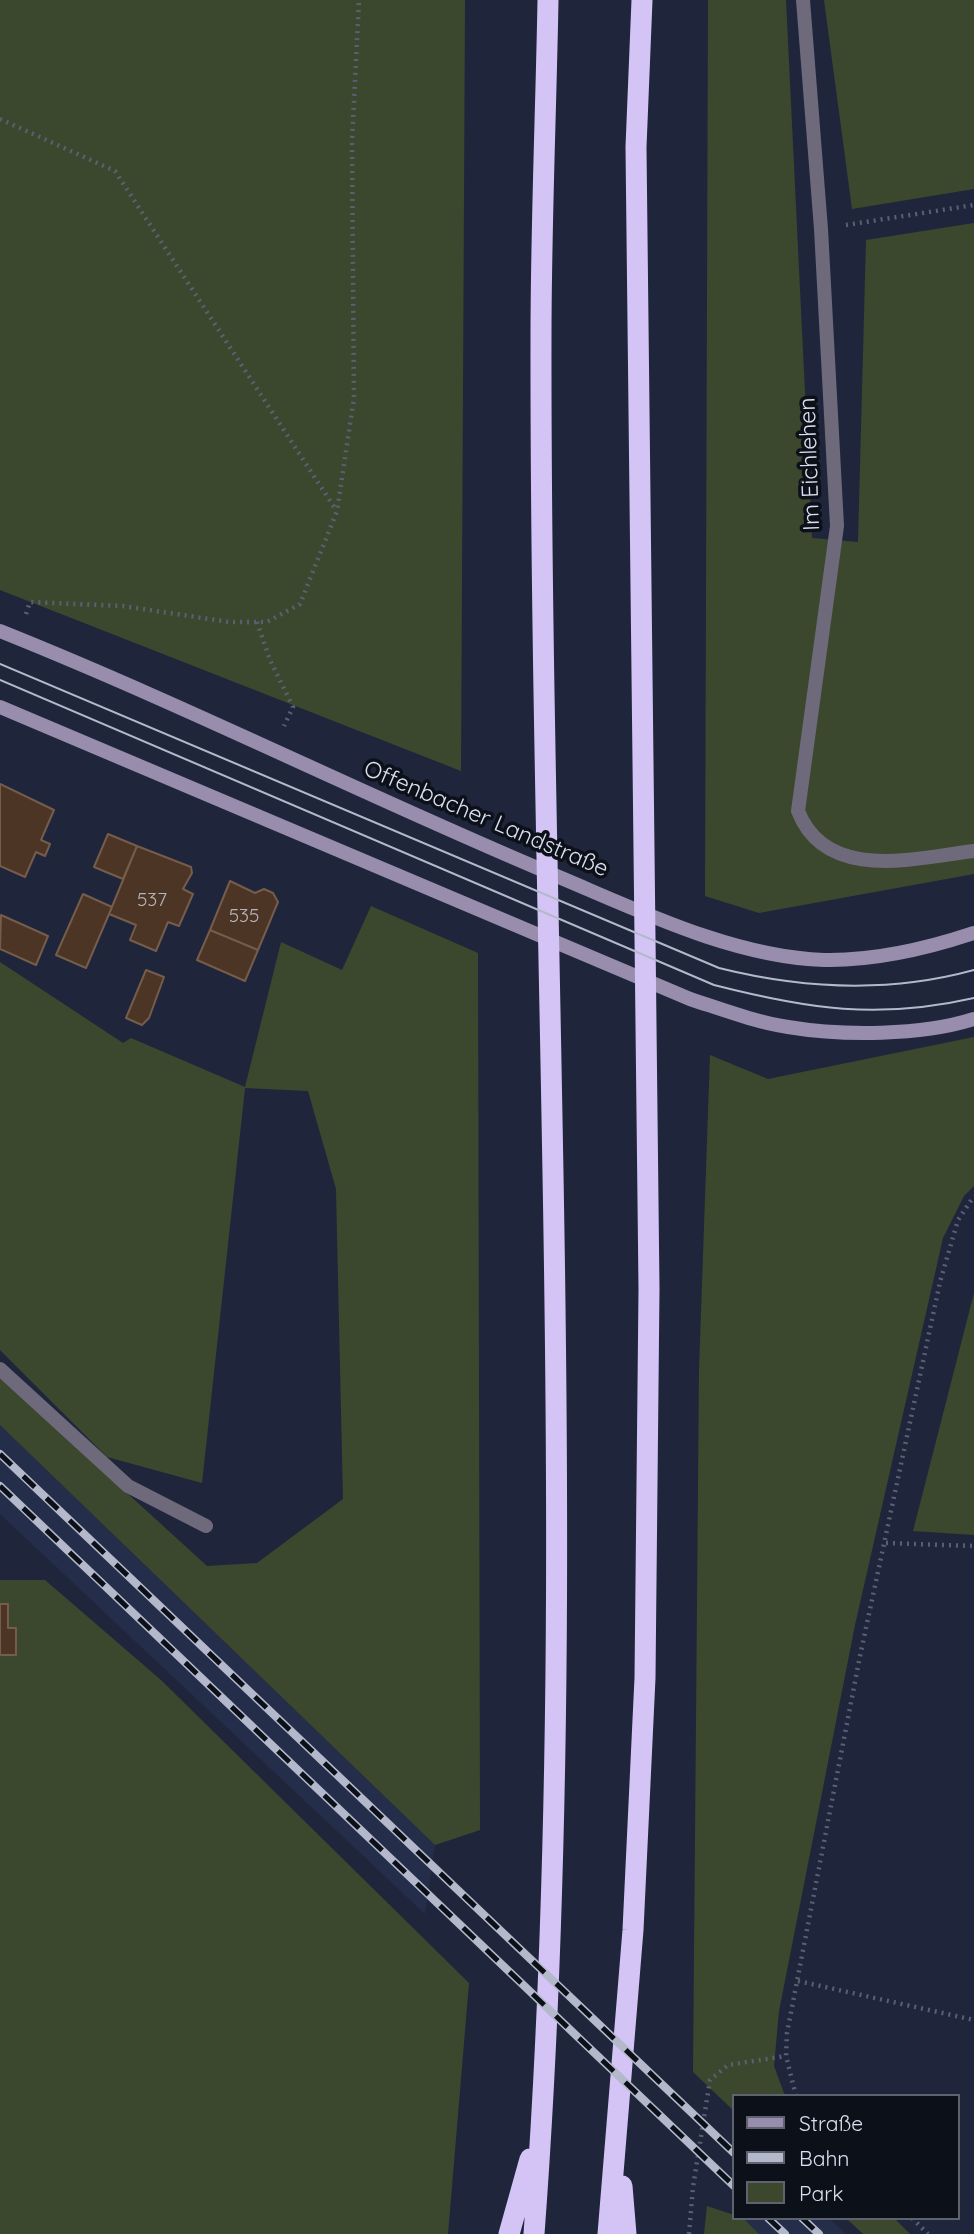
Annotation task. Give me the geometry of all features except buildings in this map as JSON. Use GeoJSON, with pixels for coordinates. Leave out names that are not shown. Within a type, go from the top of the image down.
{"type":"FeatureCollection","features":[{"type":"Feature","properties":{"kind":"highway"},"geometry":{"type":"LineString","coordinates":[[534,2234],[543,2113],[555,1664],[555,1288],[541,335],[548,0]]}},
{"type":"Feature","properties":{"kind":"highway"},"geometry":{"type":"LineString","coordinates":[[608,2234],[633,1930],[645,1678],[649,1289],[636,147],[642,0]]}},
{"type":"Feature","properties":{"kind":"highway"},"geometry":{"type":"LineString","coordinates":[[509,2234],[543,2113]]}},
{"type":"Feature","properties":{"kind":"highway"},"geometry":{"type":"LineString","coordinates":[[618,2121],[626,2234]]}},
{"type":"Feature","properties":{"kind":"main road","name":"Offenbacher Landstraße"},"geometry":{"type":"LineString","coordinates":[[0,631],[273,748],[416,817],[695,932],[761,950],[823,960],[923,950],[974,933]]}},
{"type":"Feature","properties":{"kind":"main road"},"geometry":{"type":"LineString","coordinates":[[0,707],[690,999],[765,1021],[821,1031],[896,1031],[974,1019]]}},
{"type":"Feature","properties":{"kind":"street","name":"Im Eichlehen"},"geometry":{"type":"LineString","coordinates":[[803,0],[821,229],[837,526],[799,811],[806,830],[817,842],[855,858],[877,862],[909,861],[974,851]]}},
{"type":"Feature","properties":{"kind":"street"},"geometry":{"type":"LineString","coordinates":[[0,1369],[128,1486],[206,1526]]}},
{"type":"Feature","properties":{"kind":"path"},"geometry":{"type":"LineString","coordinates":[[16,637],[30,602],[122,606],[229,622],[267,622],[300,604],[337,511],[354,398],[352,142],[359,0]]}},
{"type":"Feature","properties":{"kind":"path"},"geometry":{"type":"LineString","coordinates":[[0,119],[115,171],[337,511]]}},
{"type":"Feature","properties":{"kind":"path"},"geometry":{"type":"LineString","coordinates":[[821,229],[974,205]]}},
{"type":"Feature","properties":{"kind":"path"},"geometry":{"type":"LineString","coordinates":[[257,622],[270,660],[293,707],[273,748]]}},
{"type":"Feature","properties":{"kind":"path"},"geometry":{"type":"LineString","coordinates":[[796,2094],[786,2056],[787,2033],[860,1656],[940,1282],[958,1220],[974,1196]]}},
{"type":"Feature","properties":{"kind":"path"},"geometry":{"type":"LineString","coordinates":[[886,1543],[974,1546]]}},
{"type":"Feature","properties":{"kind":"path"},"geometry":{"type":"LineString","coordinates":[[798,1981],[974,2020]]}},
{"type":"Feature","properties":{"kind":"path"},"geometry":{"type":"LineString","coordinates":[[689,2234],[693,2187],[710,2080],[728,2065],[786,2056]]}},
{"type":"Feature","properties":{"kind":"path"},"geometry":{"type":"LineString","coordinates":[[914,2220],[928,2234]]}},
{"type":"Feature","properties":{"kind":"shaded area"},"geometry":{"type":"Polygon","coordinates":[[[0,1425],[435,1845],[425,1914],[0,1514],[0,1425]]]}},
{"type":"Feature","properties":{"kind":"shaded area"},"geometry":{"type":"Polygon","coordinates":[[[745,2220],[831,2220],[846,2234],[759,2234],[745,2220]]]}},
{"type":"Feature","properties":{"kind":"green space"},"geometry":{"type":"Polygon","coordinates":[[[0,0],[465,0],[461,771],[0,590],[0,0]]]}},
{"type":"Feature","properties":{"kind":"green space"},"geometry":{"type":"Polygon","coordinates":[[[708,0],[786,0],[812,538],[858,542],[866,240],[974,223],[974,874],[759,913],[705,896],[708,0]]]}},
{"type":"Feature","properties":{"kind":"green space"},"geometry":{"type":"Polygon","coordinates":[[[824,0],[974,0],[974,189],[852,209],[824,0]]]}},
{"type":"Feature","properties":{"kind":"green space"},"geometry":{"type":"Polygon","coordinates":[[[371,906],[478,953],[480,1830],[435,1845],[0,1425],[0,1377],[207,1566],[257,1563],[343,1499],[336,1189],[308,1091],[245,1088],[202,1483],[107,1457],[0,1350],[0,962],[123,1043],[131,1038],[245,1087],[281,942],[342,970],[371,906]]]}},
{"type":"Feature","properties":{"kind":"green space"},"geometry":{"type":"Polygon","coordinates":[[[974,1037],[974,1186],[964,1196],[943,1238],[855,1625],[779,2011],[774,2066],[784,2094],[732,2094],[732,2109],[693,2072],[699,1370],[710,1055],[768,1079],[974,1037]]]}},
{"type":"Feature","properties":{"kind":"green space"},"geometry":{"type":"Polygon","coordinates":[[[974,1293],[974,1535],[913,1531],[974,1293]]]}},
{"type":"Feature","properties":{"kind":"green space"},"geometry":{"type":"Polygon","coordinates":[[[0,1580],[45,1580],[161,1680],[469,1983],[448,2234],[0,2234],[0,1580]]]}},
{"type":"Feature","properties":{"kind":"green space"},"geometry":{"type":"Polygon","coordinates":[[[707,2206],[732,2214],[732,2220],[745,2220],[759,2234],[704,2234],[707,2206]]]}},
{"type":"Feature","properties":{"kind":"green space"},"geometry":{"type":"Polygon","coordinates":[[[848,2220],[896,2220],[910,2234],[863,2234],[848,2220]]]}},
{"type":"Feature","properties":{"kind":"tram line"},"geometry":{"type":"LineString","coordinates":[[0,664],[719,968],[782,980],[846,986],[911,982],[974,970]]}},
{"type":"Feature","properties":{"kind":"tram line"},"geometry":{"type":"LineString","coordinates":[[0,680],[714,985],[781,1000],[843,1009],[906,1009],[974,998]]}},
{"type":"Feature","properties":{"kind":"railway"},"geometry":{"type":"LineString","coordinates":[[0,1454],[732,2151]]}},
{"type":"Feature","properties":{"kind":"railway"},"geometry":{"type":"LineString","coordinates":[[0,1486],[732,2184]]}},
{"type":"Feature","properties":{"kind":"railway"},"geometry":{"type":"LineString","coordinates":[[770,2220],[785,2234]]}},
{"type":"Feature","properties":{"kind":"railway"},"geometry":{"type":"LineString","coordinates":[[804,2220],[819,2234]]}}]}
